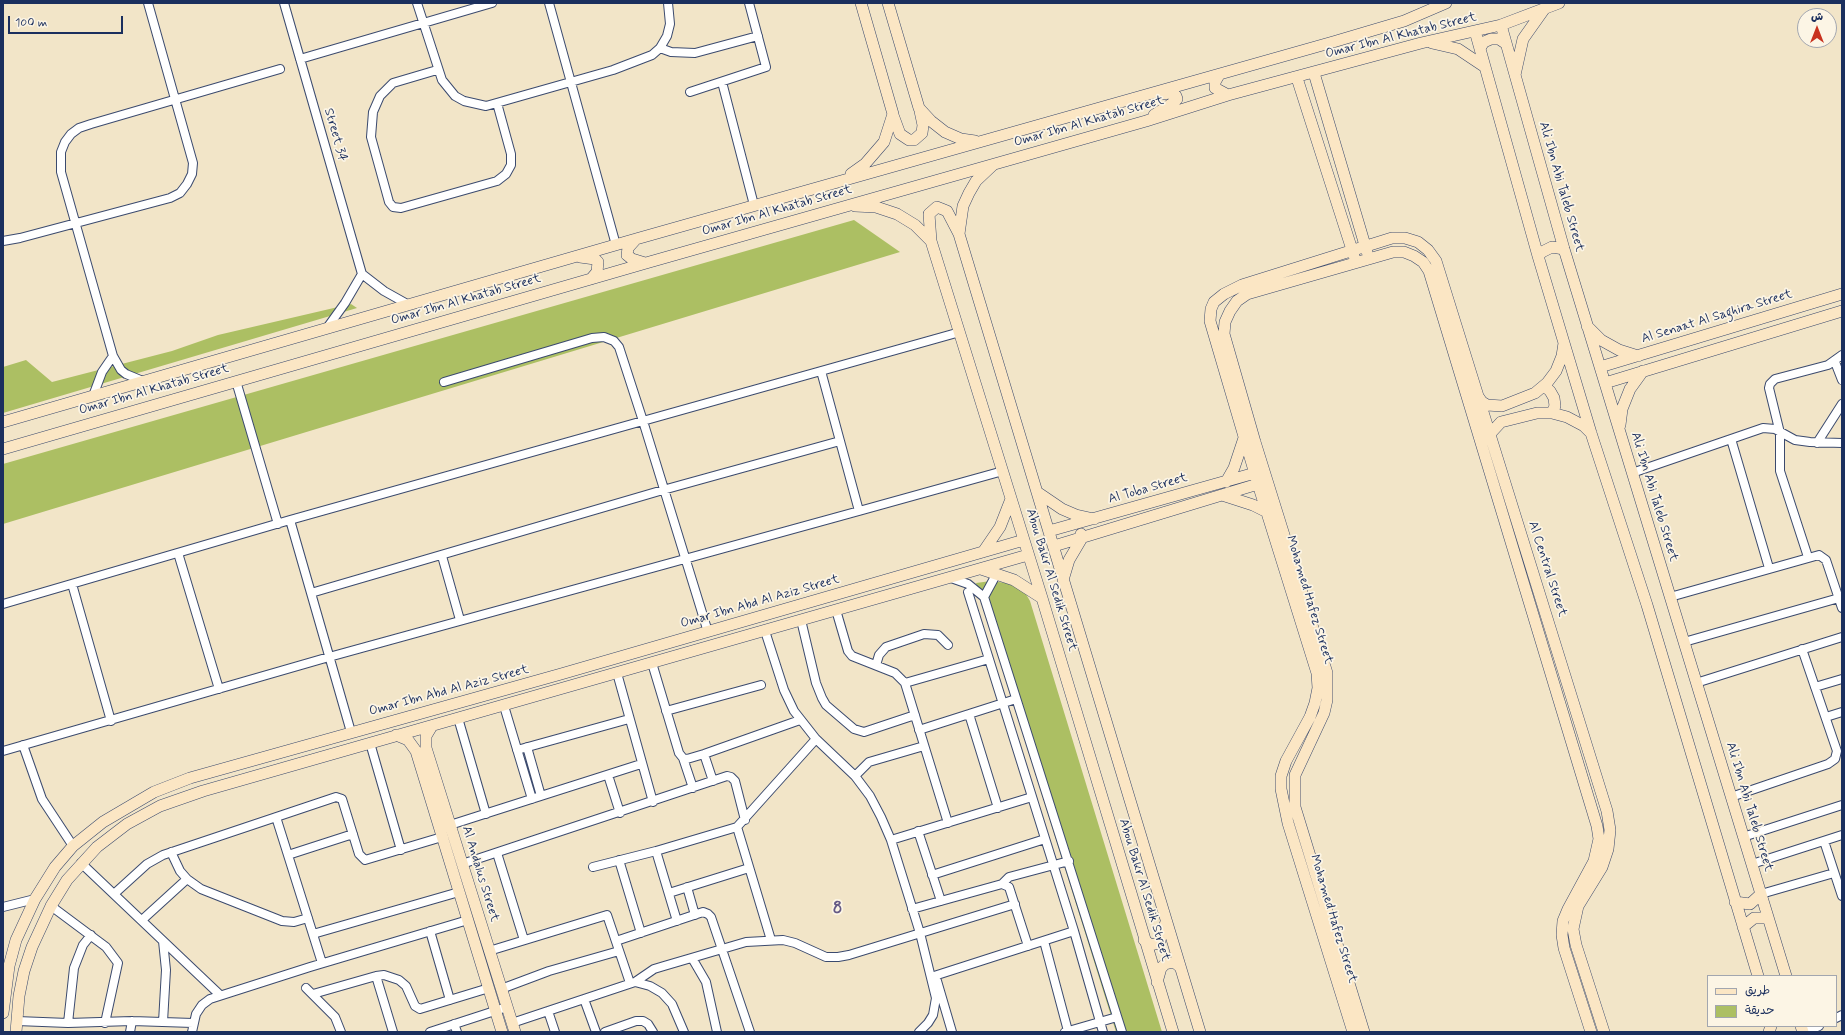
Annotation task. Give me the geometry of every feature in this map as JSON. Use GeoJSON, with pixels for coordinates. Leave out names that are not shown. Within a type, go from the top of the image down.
{"type":"FeatureCollection","features":[{"type":"Feature","properties":{"kind":"street"},"geometry":{"type":"LineString","coordinates":[[3,240],[20,238],[170,198],[180,192],[188,184],[192,174],[193,163],[148,3]]}},
{"type":"Feature","properties":{"kind":"street","name":"Street 34"},"geometry":{"type":"LineString","coordinates":[[284,3],[362,274]]}},
{"type":"Feature","properties":{"kind":"street"},"geometry":{"type":"LineString","coordinates":[[418,3],[437,70],[448,88],[464,101],[486,106],[613,70],[652,55],[660,48],[667,36],[670,24],[668,3]]}},
{"type":"Feature","properties":{"kind":"street"},"geometry":{"type":"LineString","coordinates":[[300,59],[492,3]]}},
{"type":"Feature","properties":{"kind":"street"},"geometry":{"type":"LineString","coordinates":[[549,3],[616,245]]}},
{"type":"Feature","properties":{"kind":"street"},"geometry":{"type":"LineString","coordinates":[[690,92],[766,67],[749,3]]}},
{"type":"Feature","properties":{"kind":"street"},"geometry":{"type":"LineString","coordinates":[[861,3],[900,134],[909,140],[914,140],[922,133],[923,125],[888,3]]}},
{"type":"Feature","properties":{"kind":"street"},"geometry":{"type":"LineString","coordinates":[[1404,21],[1426,3]]}},
{"type":"Feature","properties":{"kind":"street","name":"Omar Ibn Al Khatab Street"},"geometry":{"type":"LineString","coordinates":[[3,422],[636,238],[1218,75],[1404,21],[1446,3]]}},
{"type":"Feature","properties":{"kind":"street","name":"Omar Ibn Al Khatab Street"},"geometry":{"type":"LineString","coordinates":[[3,449],[646,263],[1146,121],[1228,95],[1297,78],[1421,43],[1500,25],[1560,3]]}},
{"type":"Feature","properties":{"kind":"street"},"geometry":{"type":"LineString","coordinates":[[1515,78],[1523,39],[1546,7]]}},
{"type":"Feature","properties":{"kind":"street","name":"Ali Ibn Abi Taleb Street"},"geometry":{"type":"LineString","coordinates":[[1500,25],[1587,326],[1786,975]]}},
{"type":"Feature","properties":{"kind":"street"},"geometry":{"type":"LineString","coordinates":[[1476,31],[1538,256],[1565,340],[1592,433],[1647,605],[1758,975]]}},
{"type":"Feature","properties":{"kind":"street"},"geometry":{"type":"LineString","coordinates":[[660,48],[671,52],[695,53],[758,36]]}},
{"type":"Feature","properties":{"kind":"street"},"geometry":{"type":"LineString","coordinates":[[1480,48],[1484,42],[1491,39],[1498,39],[1505,43]]}},
{"type":"Feature","properties":{"kind":"street"},"geometry":{"type":"LineString","coordinates":[[1421,43],[1440,44],[1458,49],[1485,67]]}},
{"type":"Feature","properties":{"kind":"street"},"geometry":{"type":"LineString","coordinates":[[143,381],[120,370],[113,356],[59,162],[61,152],[71,134],[79,128],[280,69]]}},
{"type":"Feature","properties":{"kind":"street"},"geometry":{"type":"LineString","coordinates":[[437,70],[393,84],[380,96],[373,112],[371,137],[389,202],[393,208],[401,208],[497,181],[506,174],[511,165],[511,154],[497,103]]}},
{"type":"Feature","properties":{"kind":"street"},"geometry":{"type":"LineString","coordinates":[[1314,73],[1369,258]]}},
{"type":"Feature","properties":{"kind":"street"},"geometry":{"type":"LineString","coordinates":[[1218,75],[1215,82],[1215,88],[1228,95]]}},
{"type":"Feature","properties":{"kind":"street"},"geometry":{"type":"LineString","coordinates":[[1297,78],[1356,262]]}},
{"type":"Feature","properties":{"kind":"street"},"geometry":{"type":"LineString","coordinates":[[722,82],[754,205]]}},
{"type":"Feature","properties":{"kind":"street"},"geometry":{"type":"LineString","coordinates":[[1138,97],[1171,93],[1176,96],[1175,101],[1146,121]]}},
{"type":"Feature","properties":{"kind":"street"},"geometry":{"type":"LineString","coordinates":[[919,108],[931,121],[945,132],[977,142]]}},
{"type":"Feature","properties":{"kind":"street"},"geometry":{"type":"LineString","coordinates":[[842,180],[865,164],[876,154],[884,142],[893,114]]}},
{"type":"Feature","properties":{"kind":"street","name":"Abou Bakr Al Sedik Street"},"geometry":{"type":"LineString","coordinates":[[998,162],[986,171],[969,193],[963,206],[959,234],[1200,1032]]}},
{"type":"Feature","properties":{"kind":"street"},"geometry":{"type":"LineString","coordinates":[[1330,181],[1345,177]]}},
{"type":"Feature","properties":{"kind":"street","name":"Abou Bakr Al Sedik Street"},"geometry":{"type":"LineString","coordinates":[[833,210],[855,206],[876,207],[897,214],[915,225],[931,241],[1042,598],[1173,1032]]}},
{"type":"Feature","properties":{"kind":"street"},"geometry":{"type":"LineString","coordinates":[[931,241],[929,214],[937,207],[947,211],[959,234]]}},
{"type":"Feature","properties":{"kind":"street"},"geometry":{"type":"LineString","coordinates":[[636,238],[628,248],[628,255],[632,259],[646,263]]}},
{"type":"Feature","properties":{"kind":"street","name":"Al Central Street"},"geometry":{"type":"LineString","coordinates":[[1293,268],[1392,238],[1405,238],[1418,242],[1428,250],[1436,261],[1448,317],[1597,826],[1599,840],[1594,861],[1568,909],[1563,921],[1562,935],[1571,970],[1591,1032]]}},
{"type":"Feature","properties":{"kind":"street"},"geometry":{"type":"LineString","coordinates":[[1538,256],[1542,252],[1552,247],[1564,249]]}},
{"type":"Feature","properties":{"kind":"street","name":"Al Central Street"},"geometry":{"type":"LineString","coordinates":[[1296,279],[1393,252],[1404,252],[1423,262],[1429,271],[1448,317]]}},
{"type":"Feature","properties":{"kind":"street"},"geometry":{"type":"LineString","coordinates":[[576,256],[587,257],[597,261],[599,265],[597,272],[591,279]]}},
{"type":"Feature","properties":{"kind":"street"},"geometry":{"type":"LineString","coordinates":[[1293,268],[1296,279]]}},
{"type":"Feature","properties":{"kind":"street","name":"Mohamed Hafez Street"},"geometry":{"type":"LineString","coordinates":[[1293,268],[1242,285],[1224,294],[1214,302],[1211,309],[1210,321],[1258,484],[1318,673],[1318,688],[1315,703],[1286,761],[1281,776],[1281,789],[1288,823],[1364,1032]]}},
{"type":"Feature","properties":{"kind":"street"},"geometry":{"type":"LineString","coordinates":[[326,328],[345,303],[362,274],[384,291],[409,305]]}},
{"type":"Feature","properties":{"kind":"street","name":"Mohamed Hafez Street"},"geometry":{"type":"LineString","coordinates":[[1296,279],[1247,294],[1237,301],[1225,322],[1224,334],[1254,442],[1327,673],[1327,700],[1324,713],[1300,760],[1295,775],[1294,791],[1299,822],[1336,958],[1353,1032]]}},
{"type":"Feature","properties":{"kind":"street","name":"Al Senaat Al Saghira Street"},"geometry":{"type":"LineString","coordinates":[[1600,368],[1842,294]]}},
{"type":"Feature","properties":{"kind":"street"},"geometry":{"type":"LineString","coordinates":[[1605,383],[1842,311]]}},
{"type":"Feature","properties":{"kind":"street"},"geometry":{"type":"LineString","coordinates":[[1587,326],[1602,340],[1618,350],[1638,356]]}},
{"type":"Feature","properties":{"kind":"street"},"geometry":{"type":"LineString","coordinates":[[3,604],[290,520],[960,332]]}},
{"type":"Feature","properties":{"kind":"street"},"geometry":{"type":"LineString","coordinates":[[444,382],[592,338],[609,338],[614,340],[619,347],[643,421],[684,559],[708,632]]}},
{"type":"Feature","properties":{"kind":"street"},"geometry":{"type":"LineString","coordinates":[[1476,393],[1482,402],[1487,405],[1502,406],[1529,396],[1544,386],[1559,364],[1565,340]]}},
{"type":"Feature","properties":{"kind":"street","name":"Al Central Street"},"geometry":{"type":"LineString","coordinates":[[1458,350],[1476,393],[1549,620],[1607,811],[1610,830],[1608,849],[1602,867],[1578,906],[1573,929],[1576,945],[1604,1032]]}},
{"type":"Feature","properties":{"kind":"street"},"geometry":{"type":"LineString","coordinates":[[1808,557],[1780,471],[1780,433],[1769,388],[1772,381],[1835,362],[1842,355]]}},
{"type":"Feature","properties":{"kind":"street"},"geometry":{"type":"LineString","coordinates":[[93,396],[102,372],[113,356]]}},
{"type":"Feature","properties":{"kind":"street"},"geometry":{"type":"LineString","coordinates":[[1835,362],[1842,380]]}},
{"type":"Feature","properties":{"kind":"street"},"geometry":{"type":"LineString","coordinates":[[821,371],[859,511]]}},
{"type":"Feature","properties":{"kind":"street"},"geometry":{"type":"LineString","coordinates":[[1619,430],[1622,409],[1630,389],[1643,371]]}},
{"type":"Feature","properties":{"kind":"street"},"geometry":{"type":"LineString","coordinates":[[236,381],[278,524]]}},
{"type":"Feature","properties":{"kind":"street"},"geometry":{"type":"LineString","coordinates":[[1544,386],[1550,391],[1554,398],[1555,406],[1552,413]]}},
{"type":"Feature","properties":{"kind":"street"},"geometry":{"type":"LineString","coordinates":[[1817,443],[1842,404]]}},
{"type":"Feature","properties":{"kind":"street"},"geometry":{"type":"LineString","coordinates":[[1502,406],[1500,414],[1506,421]]}},
{"type":"Feature","properties":{"kind":"street"},"geometry":{"type":"LineString","coordinates":[[1489,434],[1496,425],[1537,413],[1552,413],[1576,421],[1592,433]]}},
{"type":"Feature","properties":{"kind":"street"},"geometry":{"type":"LineString","coordinates":[[1632,473],[1769,427],[1795,440],[1817,443],[1842,443]]}},
{"type":"Feature","properties":{"kind":"street"},"geometry":{"type":"LineString","coordinates":[[1226,482],[1234,468],[1244,438]]}},
{"type":"Feature","properties":{"kind":"street"},"geometry":{"type":"LineString","coordinates":[[1731,439],[1769,568]]}},
{"type":"Feature","properties":{"kind":"street"},"geometry":{"type":"LineString","coordinates":[[311,593],[664,490],[840,441]]}},
{"type":"Feature","properties":{"kind":"street"},"geometry":{"type":"LineString","coordinates":[[3,750],[111,721],[460,620],[1003,471]]}},
{"type":"Feature","properties":{"kind":"street","name":"Al Toba Street"},"geometry":{"type":"LineString","coordinates":[[1049,532],[1255,473]]}},
{"type":"Feature","properties":{"kind":"street","name":"Al Toba Street"},"geometry":{"type":"LineString","coordinates":[[1054,546],[1258,484]]}},
{"type":"Feature","properties":{"kind":"street"},"geometry":{"type":"LineString","coordinates":[[1038,492],[1062,509],[1076,515],[1097,519]]}},
{"type":"Feature","properties":{"kind":"street"},"geometry":{"type":"LineString","coordinates":[[1221,495],[1253,504],[1267,512]]}},
{"type":"Feature","properties":{"kind":"street"},"geometry":{"type":"LineString","coordinates":[[984,598],[995,569],[994,558],[986,551],[1000,527],[1011,499]]}},
{"type":"Feature","properties":{"kind":"street"},"geometry":{"type":"LineString","coordinates":[[290,520],[351,732]]}},
{"type":"Feature","properties":{"kind":"street"},"geometry":{"type":"LineString","coordinates":[[1063,581],[1069,560],[1082,538],[1078,524]]}},
{"type":"Feature","properties":{"kind":"street","name":"Omar Ibn Abd Al Aziz Street"},"geometry":{"type":"LineString","coordinates":[[3,1013],[9,966],[14,946],[34,899],[55,867],[73,846],[103,822],[136,801],[172,785],[209,773],[708,632],[1024,540]]}},
{"type":"Feature","properties":{"kind":"street"},"geometry":{"type":"LineString","coordinates":[[178,553],[220,689]]}},
{"type":"Feature","properties":{"kind":"street","name":"Omar Ibn Abd Al Aziz Street"},"geometry":{"type":"LineString","coordinates":[[17,1026],[24,971],[32,947],[51,906],[68,880],[81,863],[112,835],[143,815],[177,799],[396,735],[504,706],[981,569],[995,569],[1028,555]]}},
{"type":"Feature","properties":{"kind":"street"},"geometry":{"type":"LineString","coordinates":[[1670,597],[1818,555],[1826,560],[1842,608]]}},
{"type":"Feature","properties":{"kind":"street"},"geometry":{"type":"LineString","coordinates":[[442,556],[460,620]]}},
{"type":"Feature","properties":{"kind":"street"},"geometry":{"type":"LineString","coordinates":[[995,569],[1042,598]]}},
{"type":"Feature","properties":{"kind":"street"},"geometry":{"type":"LineString","coordinates":[[951,578],[968,584],[984,598],[1069,861],[1122,1032]]}},
{"type":"Feature","properties":{"kind":"street"},"geometry":{"type":"LineString","coordinates":[[72,584],[111,721]]}},
{"type":"Feature","properties":{"kind":"street"},"geometry":{"type":"LineString","coordinates":[[856,589],[861,603]]}},
{"type":"Feature","properties":{"kind":"street"},"geometry":{"type":"LineString","coordinates":[[968,592],[1074,931],[1103,1032]]}},
{"type":"Feature","properties":{"kind":"street"},"geometry":{"type":"LineString","coordinates":[[972,602],[984,598]]}},
{"type":"Feature","properties":{"kind":"street"},"geometry":{"type":"LineString","coordinates":[[1684,642],[1839,598]]}},
{"type":"Feature","properties":{"kind":"street"},"geometry":{"type":"LineString","coordinates":[[836,610],[848,651],[852,656],[895,673],[905,683],[948,823]]}},
{"type":"Feature","properties":{"kind":"street"},"geometry":{"type":"LineString","coordinates":[[801,620],[816,682],[822,698],[826,705],[854,729],[864,732],[915,715]]}},
{"type":"Feature","properties":{"kind":"street"},"geometry":{"type":"LineString","coordinates":[[765,631],[784,690],[800,720],[816,739],[855,776],[870,796],[881,817],[891,840],[952,1032]]}},
{"type":"Feature","properties":{"kind":"street"},"geometry":{"type":"LineString","coordinates":[[876,665],[879,655],[886,646],[924,634],[938,635],[948,645]]}},
{"type":"Feature","properties":{"kind":"street"},"geometry":{"type":"LineString","coordinates":[[1696,683],[1842,637]]}},
{"type":"Feature","properties":{"kind":"street"},"geometry":{"type":"LineString","coordinates":[[1731,797],[1828,764],[1840,754],[1837,751],[1802,649]]}},
{"type":"Feature","properties":{"kind":"street"},"geometry":{"type":"LineString","coordinates":[[905,683],[990,659]]}},
{"type":"Feature","properties":{"kind":"street"},"geometry":{"type":"LineString","coordinates":[[652,663],[679,753],[683,758],[693,788]]}},
{"type":"Feature","properties":{"kind":"street"},"geometry":{"type":"LineString","coordinates":[[617,673],[652,802]]}},
{"type":"Feature","properties":{"kind":"street"},"geometry":{"type":"LineString","coordinates":[[561,674],[564,688]]}},
{"type":"Feature","properties":{"kind":"street"},"geometry":{"type":"LineString","coordinates":[[1815,687],[1842,679]]}},
{"type":"Feature","properties":{"kind":"street"},"geometry":{"type":"LineString","coordinates":[[666,711],[761,685]]}},
{"type":"Feature","properties":{"kind":"street"},"geometry":{"type":"LineString","coordinates":[[919,730],[1016,699]]}},
{"type":"Feature","properties":{"kind":"street"},"geometry":{"type":"LineString","coordinates":[[504,706],[532,799]]}},
{"type":"Feature","properties":{"kind":"street"},"geometry":{"type":"LineString","coordinates":[[1826,717],[1842,712]]}},
{"type":"Feature","properties":{"kind":"street"},"geometry":{"type":"LineString","coordinates":[[969,714],[998,808]]}},
{"type":"Feature","properties":{"kind":"street"},"geometry":{"type":"LineString","coordinates":[[458,718],[486,814]]}},
{"type":"Feature","properties":{"kind":"street"},"geometry":{"type":"LineString","coordinates":[[517,750],[629,718]]}},
{"type":"Feature","properties":{"kind":"street"},"geometry":{"type":"LineString","coordinates":[[683,758],[687,759],[704,754],[800,720]]}},
{"type":"Feature","properties":{"kind":"street","name":"Al Andalus Street"},"geometry":{"type":"LineString","coordinates":[[432,726],[421,749],[442,837],[502,1032]]}},
{"type":"Feature","properties":{"kind":"street"},"geometry":{"type":"LineString","coordinates":[[1570,732],[1576,733],[1581,728]]}},
{"type":"Feature","properties":{"kind":"street","name":"Al Andalus Street"},"geometry":{"type":"LineString","coordinates":[[396,735],[408,740],[421,749],[450,825],[513,1028]]}},
{"type":"Feature","properties":{"kind":"street"},"geometry":{"type":"LineString","coordinates":[[593,866],[656,851],[737,828],[746,820],[816,739]]}},
{"type":"Feature","properties":{"kind":"street"},"geometry":{"type":"LineString","coordinates":[[370,743],[401,850]]}},
{"type":"Feature","properties":{"kind":"street"},"geometry":{"type":"LineString","coordinates":[[23,745],[42,799],[73,846]]}},
{"type":"Feature","properties":{"kind":"street"},"geometry":{"type":"LineString","coordinates":[[855,776],[870,762],[924,746]]}},
{"type":"Feature","properties":{"kind":"street"},"geometry":{"type":"LineString","coordinates":[[527,747],[541,796]]}},
{"type":"Feature","properties":{"kind":"street"},"geometry":{"type":"LineString","coordinates":[[704,754],[713,781]]}},
{"type":"Feature","properties":{"kind":"street"},"geometry":{"type":"LineString","coordinates":[[450,825],[641,764]]}},
{"type":"Feature","properties":{"kind":"street"},"geometry":{"type":"LineString","coordinates":[[1580,768],[1586,764],[1593,766]]}},
{"type":"Feature","properties":{"kind":"street"},"geometry":{"type":"LineString","coordinates":[[209,773],[213,788]]}},
{"type":"Feature","properties":{"kind":"street"},"geometry":{"type":"LineString","coordinates":[[608,775],[620,813]]}},
{"type":"Feature","properties":{"kind":"street"},"geometry":{"type":"LineString","coordinates":[[462,864],[620,813],[727,776],[733,778],[746,820]]}},
{"type":"Feature","properties":{"kind":"street"},"geometry":{"type":"LineString","coordinates":[[114,894],[155,859],[171,852],[339,797],[342,799],[359,854],[365,860],[442,837]]}},
{"type":"Feature","properties":{"kind":"street"},"geometry":{"type":"LineString","coordinates":[[891,840],[1032,797]]}},
{"type":"Feature","properties":{"kind":"street"},"geometry":{"type":"LineString","coordinates":[[1743,837],[1842,805]]}},
{"type":"Feature","properties":{"kind":"street"},"geometry":{"type":"LineString","coordinates":[[276,817],[322,963]]}},
{"type":"Feature","properties":{"kind":"street"},"geometry":{"type":"LineString","coordinates":[[737,828],[770,940]]}},
{"type":"Feature","properties":{"kind":"street"},"geometry":{"type":"LineString","coordinates":[[918,831],[941,901]]}},
{"type":"Feature","properties":{"kind":"street"},"geometry":{"type":"LineString","coordinates":[[288,855],[353,834]]}},
{"type":"Feature","properties":{"kind":"street"},"geometry":{"type":"LineString","coordinates":[[1752,864],[1842,835]]}},
{"type":"Feature","properties":{"kind":"street"},"geometry":{"type":"LineString","coordinates":[[932,875],[1045,839]]}},
{"type":"Feature","properties":{"kind":"street"},"geometry":{"type":"LineString","coordinates":[[1824,841],[1842,896]]}},
{"type":"Feature","properties":{"kind":"street"},"geometry":{"type":"LineString","coordinates":[[656,851],[677,921]]}},
{"type":"Feature","properties":{"kind":"street"},"geometry":{"type":"LineString","coordinates":[[171,852],[180,871],[187,879],[201,889],[270,918],[294,922],[308,918]]}},
{"type":"Feature","properties":{"kind":"street"},"geometry":{"type":"LineString","coordinates":[[497,853],[524,940]]}},
{"type":"Feature","properties":{"kind":"street"},"geometry":{"type":"LineString","coordinates":[[619,860],[641,933]]}},
{"type":"Feature","properties":{"kind":"street"},"geometry":{"type":"LineString","coordinates":[[912,909],[1002,884],[1009,877],[1069,861]]}},
{"type":"Feature","properties":{"kind":"street"},"geometry":{"type":"LineString","coordinates":[[81,863],[220,995]]}},
{"type":"Feature","properties":{"kind":"street"},"geometry":{"type":"LineString","coordinates":[[669,893],[749,868]]}},
{"type":"Feature","properties":{"kind":"street"},"geometry":{"type":"LineString","coordinates":[[1735,902],[1740,904],[1750,904],[1761,894],[1834,873]]}},
{"type":"Feature","properties":{"kind":"street"},"geometry":{"type":"LineString","coordinates":[[142,920],[187,879]]}},
{"type":"Feature","properties":{"kind":"street"},"geometry":{"type":"LineString","coordinates":[[1002,884],[1009,887],[1028,946]]}},
{"type":"Feature","properties":{"kind":"street"},"geometry":{"type":"LineString","coordinates":[[687,888],[695,915]]}},
{"type":"Feature","properties":{"kind":"street"},"geometry":{"type":"LineString","coordinates":[[313,934],[459,892]]}},
{"type":"Feature","properties":{"kind":"street"},"geometry":{"type":"LineString","coordinates":[[3,907],[34,899]]}},
{"type":"Feature","properties":{"kind":"street"},"geometry":{"type":"LineString","coordinates":[[513,1028],[548,1011],[632,982],[654,969],[746,942],[770,940],[795,943],[826,957],[838,957],[1015,904]]}},
{"type":"Feature","properties":{"kind":"street"},"geometry":{"type":"LineString","coordinates":[[51,906],[110,951],[118,963],[105,1023]]}},
{"type":"Feature","properties":{"kind":"street"},"geometry":{"type":"LineString","coordinates":[[616,941],[703,912],[708,914],[711,917],[750,1032]]}},
{"type":"Feature","properties":{"kind":"street"},"geometry":{"type":"LineString","coordinates":[[489,951],[607,915],[619,951],[632,982]]}},
{"type":"Feature","properties":{"kind":"street"},"geometry":{"type":"LineString","coordinates":[[1743,927],[1754,918],[1768,918]]}},
{"type":"Feature","properties":{"kind":"street"},"geometry":{"type":"LineString","coordinates":[[192,1032],[196,1014],[202,1005],[210,999],[322,963],[468,920]]}},
{"type":"Feature","properties":{"kind":"street"},"geometry":{"type":"LineString","coordinates":[[1144,940],[1151,945],[1159,942],[1166,922]]}},
{"type":"Feature","properties":{"kind":"street"},"geometry":{"type":"LineString","coordinates":[[430,931],[450,1000]]}},
{"type":"Feature","properties":{"kind":"street"},"geometry":{"type":"LineString","coordinates":[[934,977],[1074,931]]}},
{"type":"Feature","properties":{"kind":"street"},"geometry":{"type":"LineString","coordinates":[[68,1024],[74,968],[83,945],[91,935]]}},
{"type":"Feature","properties":{"kind":"street"},"geometry":{"type":"LineString","coordinates":[[163,941],[166,970],[163,1022]]}},
{"type":"Feature","properties":{"kind":"street"},"geometry":{"type":"LineString","coordinates":[[1044,941],[1066,1032],[1117,1017]]}},
{"type":"Feature","properties":{"kind":"street"},"geometry":{"type":"LineString","coordinates":[[501,989],[549,971],[619,951]]}},
{"type":"Feature","properties":{"kind":"street"},"geometry":{"type":"LineString","coordinates":[[692,958],[706,982],[717,1032]]}},
{"type":"Feature","properties":{"kind":"street"},"geometry":{"type":"LineString","coordinates":[[1157,982],[1165,964],[1174,962],[1180,967]]}},
{"type":"Feature","properties":{"kind":"street"},"geometry":{"type":"LineString","coordinates":[[1571,970],[1583,965]]}},
{"type":"Feature","properties":{"kind":"street"},"geometry":{"type":"LineString","coordinates":[[313,994],[376,976],[384,976],[399,980],[406,986],[414,1006],[417,1009],[450,1000],[487,982],[496,973]]}},
{"type":"Feature","properties":{"kind":"street"},"geometry":{"type":"LineString","coordinates":[[376,976],[393,1032]]}},
{"type":"Feature","properties":{"kind":"street"},"geometry":{"type":"LineString","coordinates":[[919,1032],[928,1023],[935,1007],[936,998],[934,977]]}},
{"type":"Feature","properties":{"kind":"street"},"geometry":{"type":"LineString","coordinates":[[632,982],[650,986],[662,993],[672,1004],[684,1032]]}},
{"type":"Feature","properties":{"kind":"street"},"geometry":{"type":"LineString","coordinates":[[306,988],[336,1017],[340,1032]]}},
{"type":"Feature","properties":{"kind":"street"},"geometry":{"type":"LineString","coordinates":[[584,999],[596,1032]]}},
{"type":"Feature","properties":{"kind":"street"},"geometry":{"type":"LineString","coordinates":[[430,1032],[456,1028],[507,1007]]}},
{"type":"Feature","properties":{"kind":"street"},"geometry":{"type":"LineString","coordinates":[[548,1011],[555,1032]]}},
{"type":"Feature","properties":{"kind":"street"},"geometry":{"type":"LineString","coordinates":[[17,1026],[132,1021],[193,1023]]}},
{"type":"Feature","properties":{"kind":"street"},"geometry":{"type":"LineString","coordinates":[[130,1032],[132,1021]]}},
{"type":"Feature","properties":{"kind":"street"},"geometry":{"type":"LineString","coordinates":[[605,1032],[636,1021],[642,1021],[648,1024],[653,1032]]}},
{"type":"Feature","properties":{"kind":"street"},"geometry":{"type":"LineString","coordinates":[[1804,1032],[1817,1028]]}},
{"type":"Feature","properties":{"kind":"green space"},"geometry":{"type":"Polygon","coordinates":[[[854,220],[900,252],[3,524],[3,464],[854,220]]]}},
{"type":"Feature","properties":{"kind":"green space"},"geometry":{"type":"Polygon","coordinates":[[[351,304],[357,308],[3,413],[3,367],[26,360],[52,382],[172,351],[218,335],[351,304]]]}},
{"type":"Feature","properties":{"kind":"green space"},"geometry":{"type":"Polygon","coordinates":[[[991,581],[1006,583],[1023,589],[1030,601],[1162,1032],[1116,1032],[976,583],[991,581]]]}},
{"type":"Feature","properties":{"kind":"district","name":"8"},"geometry":{"type":"Point","coordinates":[838,909]}}]}
